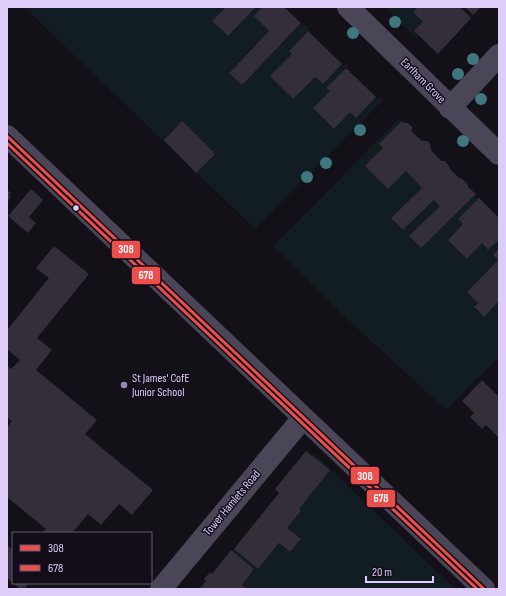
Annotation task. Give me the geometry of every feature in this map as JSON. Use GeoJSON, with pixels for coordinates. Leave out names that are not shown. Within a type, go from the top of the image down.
{"type":"FeatureCollection","features":[{"type":"Feature","properties":{"kind":"street","name":"Earlham Grove"},"geometry":{"type":"LineString","coordinates":[[348,7],[450,108],[499,154]]}},
{"type":"Feature","properties":{"kind":"street"},"geometry":{"type":"LineString","coordinates":[[450,108],[499,55]]}},
{"type":"Feature","properties":{"kind":"street"},"geometry":{"type":"LineString","coordinates":[[7,136],[484,589]]}},
{"type":"Feature","properties":{"kind":"street","name":"Tower Hamlets Road"},"geometry":{"type":"LineString","coordinates":[[161,589],[303,418]]}},
{"type":"Feature","properties":{"kind":"shaded area"},"geometry":{"type":"Polygon","coordinates":[[[24,7],[226,7],[212,21],[228,36],[256,7],[262,7],[269,31],[229,72],[242,85],[300,25],[308,26],[308,32],[289,51],[292,54],[293,99],[315,77],[323,84],[341,65],[348,65],[327,88],[330,91],[313,108],[334,128],[350,112],[356,118],[375,98],[381,98],[383,100],[255,229],[24,7]]]}},
{"type":"Feature","properties":{"kind":"shaded area"},"geometry":{"type":"Polygon","coordinates":[[[385,7],[418,7],[413,12],[423,22],[415,31],[419,35],[416,38],[385,7]]]}},
{"type":"Feature","properties":{"kind":"shaded area"},"geometry":{"type":"Polygon","coordinates":[[[399,119],[402,121],[379,144],[383,148],[365,166],[388,189],[406,171],[422,188],[391,218],[403,230],[434,200],[440,206],[409,236],[421,248],[474,196],[478,199],[458,219],[463,224],[448,240],[467,259],[482,243],[489,250],[499,240],[498,260],[467,292],[478,303],[474,308],[483,317],[499,301],[499,363],[496,360],[446,410],[348,320],[273,246],[399,119]]]}},
{"type":"Feature","properties":{"kind":"shaded area"},"geometry":{"type":"Polygon","coordinates":[[[314,453],[455,589],[244,589],[245,587],[242,585],[254,569],[232,551],[234,549],[258,569],[279,543],[290,552],[301,539],[287,528],[301,511],[299,509],[330,470],[312,456],[314,453]]]}},
{"type":"Feature","properties":{"kind":"building"},"geometry":{"type":"Polygon","coordinates":[[[226,7],[256,7],[228,36],[212,21],[226,7]]]}},
{"type":"Feature","properties":{"kind":"building"},"geometry":{"type":"Polygon","coordinates":[[[262,7],[284,7],[301,23],[242,85],[229,73],[269,31],[254,16],[262,7]]]}},
{"type":"Feature","properties":{"kind":"building"},"geometry":{"type":"Polygon","coordinates":[[[418,7],[460,7],[471,18],[438,54],[414,31],[423,22],[413,12],[418,7]]]}},
{"type":"Feature","properties":{"kind":"building"},"geometry":{"type":"Polygon","coordinates":[[[465,7],[481,7],[473,15],[465,7]]]}},
{"type":"Feature","properties":{"kind":"building"},"geometry":{"type":"Polygon","coordinates":[[[308,31],[342,64],[323,84],[315,77],[293,99],[270,76],[292,54],[289,51],[308,31]]]}},
{"type":"Feature","properties":{"kind":"building"},"geometry":{"type":"Polygon","coordinates":[[[346,68],[376,97],[356,118],[350,112],[334,129],[313,108],[330,91],[326,88],[346,68]]]}},
{"type":"Feature","properties":{"kind":"building"},"geometry":{"type":"Polygon","coordinates":[[[182,121],[215,154],[196,173],[164,140],[182,121]]]}},
{"type":"Feature","properties":{"kind":"building"},"geometry":{"type":"Polygon","coordinates":[[[402,121],[404,123],[408,123],[412,127],[412,132],[422,141],[427,141],[430,144],[431,150],[441,161],[445,161],[450,169],[459,178],[467,183],[468,187],[476,194],[421,248],[409,236],[440,206],[434,200],[403,230],[391,218],[422,188],[406,171],[388,189],[365,166],[383,148],[379,144],[402,121]]]}},
{"type":"Feature","properties":{"kind":"building"},"geometry":{"type":"Polygon","coordinates":[[[31,189],[43,200],[29,217],[36,223],[28,233],[8,216],[31,189]]]}},
{"type":"Feature","properties":{"kind":"building"},"geometry":{"type":"Polygon","coordinates":[[[7,190],[11,193],[9,195],[11,197],[7,202],[7,190]]]}},
{"type":"Feature","properties":{"kind":"building"},"geometry":{"type":"Polygon","coordinates":[[[479,198],[499,218],[499,240],[488,250],[482,243],[467,259],[448,240],[463,224],[458,219],[479,198]]]}},
{"type":"Feature","properties":{"kind":"building"},"geometry":{"type":"Polygon","coordinates":[[[54,246],[89,274],[37,338],[52,350],[36,370],[97,420],[85,434],[153,490],[132,515],[119,504],[101,525],[88,514],[73,532],[44,532],[46,529],[7,497],[7,427],[12,421],[7,417],[7,366],[11,369],[20,360],[7,349],[7,330],[49,278],[36,268],[54,246]]]}},
{"type":"Feature","properties":{"kind":"building"},"geometry":{"type":"Polygon","coordinates":[[[499,249],[499,301],[484,317],[474,307],[478,303],[467,292],[498,260],[493,255],[499,249]]]}},
{"type":"Feature","properties":{"kind":"building"},"geometry":{"type":"Polygon","coordinates":[[[482,380],[499,397],[498,437],[486,425],[482,429],[470,417],[474,413],[462,401],[482,380]]]}},
{"type":"Feature","properties":{"kind":"building"},"geometry":{"type":"Polygon","coordinates":[[[306,451],[330,470],[299,509],[301,511],[287,528],[301,539],[290,552],[279,543],[258,569],[234,549],[279,493],[275,489],[306,451]]]}},
{"type":"Feature","properties":{"kind":"building"},"geometry":{"type":"Polygon","coordinates":[[[7,545],[12,549],[12,582],[7,578],[7,545]]]}},
{"type":"Feature","properties":{"kind":"building"},"geometry":{"type":"Polygon","coordinates":[[[231,550],[254,569],[242,585],[245,587],[244,589],[199,589],[206,581],[204,579],[210,572],[212,574],[231,550]]]}},
{"type":"Feature","properties":{"kind":"building"},"geometry":{"type":"Polygon","coordinates":[[[14,584],[28,584],[24,589],[20,589],[14,584]]]}},
{"type":"Feature","properties":{"kind":"transit line","name":"308"},"geometry":{"type":"LineString","coordinates":[[7,136],[484,589]]}},
{"type":"Feature","properties":{"kind":"transit line","name":"678"},"geometry":{"type":"LineString","coordinates":[[7,143],[477,589]]}},
{"type":"Feature","properties":{"kind":"place","name":"St James' CofE Junior School"},"geometry":{"type":"Point","coordinates":[124,385]}}]}
